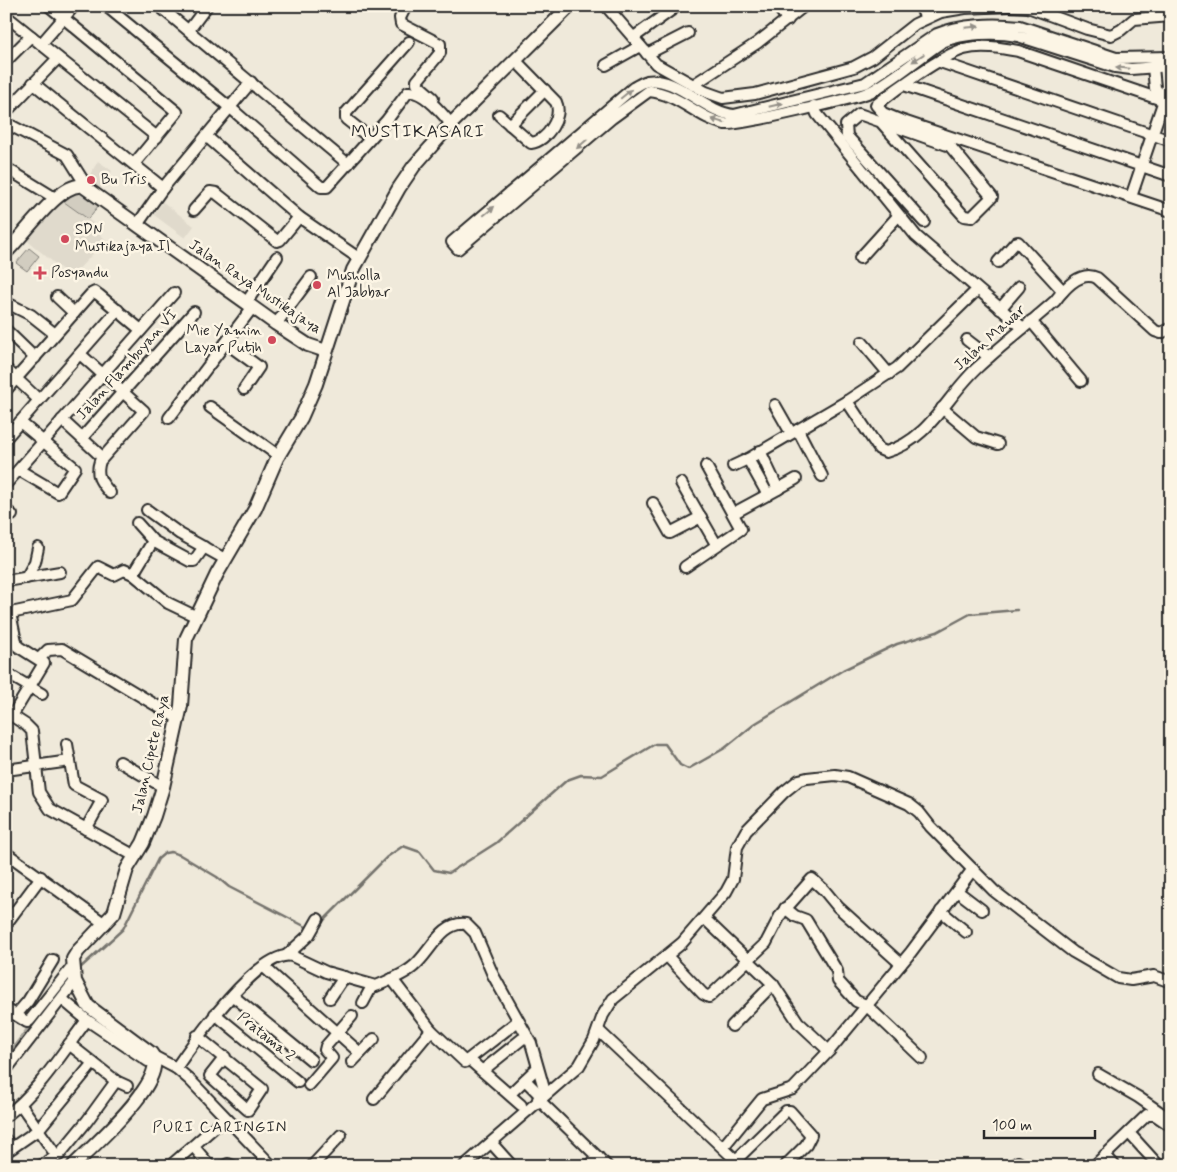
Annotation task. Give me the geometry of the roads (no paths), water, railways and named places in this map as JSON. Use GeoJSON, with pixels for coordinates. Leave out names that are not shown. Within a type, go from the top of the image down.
{"type":"FeatureCollection","features":[{"type":"Feature","properties":{"kind":"main road","name":"Jalan Cipete Raya"},"geometry":{"type":"LineString","coordinates":[[73,966],[74,955],[114,913],[127,869],[149,829],[163,787],[179,719],[183,688],[184,645],[195,616],[225,559],[251,517],[279,456],[310,400],[346,290],[360,259],[407,176],[454,121],[570,6]]}},
{"type":"Feature","properties":{"kind":"main road"},"geometry":{"type":"LineString","coordinates":[[6,252],[55,198],[73,186],[87,187]]}},
{"type":"Feature","properties":{"kind":"main road","name":"Jalan Raya Mustikajaya"},"geometry":{"type":"LineString","coordinates":[[87,187],[276,324],[308,344],[326,351]]}},
{"type":"Feature","properties":{"kind":"main road"},"geometry":{"type":"LineString","coordinates":[[73,966],[75,981],[88,1006],[151,1059],[156,1068],[129,1110],[73,1166]]}},
{"type":"Feature","properties":{"kind":"street"},"geometry":{"type":"LineString","coordinates":[[49,6],[177,112],[134,164]]}},
{"type":"Feature","properties":{"kind":"street"},"geometry":{"type":"LineString","coordinates":[[41,44],[74,6]]}},
{"type":"Feature","properties":{"kind":"street"},"geometry":{"type":"LineString","coordinates":[[106,6],[321,187],[328,187],[408,92],[427,100],[454,121]]}},
{"type":"Feature","properties":{"kind":"street"},"geometry":{"type":"LineString","coordinates":[[189,30],[207,6]]}},
{"type":"Feature","properties":{"kind":"street"},"geometry":{"type":"LineString","coordinates":[[406,6],[400,18],[401,24],[433,40],[441,47],[440,53],[419,77],[417,84],[454,121]]}},
{"type":"Feature","properties":{"kind":"street"},"geometry":{"type":"LineString","coordinates":[[606,6],[660,67],[714,96],[736,97],[755,94],[804,79],[847,69],[864,62],[898,36],[926,18],[952,10],[1009,6],[1046,9],[1087,29],[1111,35],[1121,30],[1134,19],[1171,16]]}},
{"type":"Feature","properties":{"kind":"street"},"geometry":{"type":"LineString","coordinates":[[634,37],[676,6]]}},
{"type":"Feature","properties":{"kind":"street"},"geometry":{"type":"LineString","coordinates":[[777,6],[788,20]]}},
{"type":"Feature","properties":{"kind":"street"},"geometry":{"type":"LineString","coordinates":[[693,85],[788,20],[804,6]]}},
{"type":"Feature","properties":{"kind":"street"},"geometry":{"type":"LineString","coordinates":[[920,6],[926,18]]}},
{"type":"Feature","properties":{"kind":"street"},"geometry":{"type":"LineString","coordinates":[[160,7],[348,164]]}},
{"type":"Feature","properties":{"kind":"street"},"geometry":{"type":"LineString","coordinates":[[6,16],[157,137]]}},
{"type":"Feature","properties":{"kind":"street"},"geometry":{"type":"LineString","coordinates":[[606,64],[688,32]]}},
{"type":"Feature","properties":{"kind":"street"},"geometry":{"type":"LineString","coordinates":[[609,114],[452,242],[458,250],[609,114],[633,88],[648,81],[664,83],[681,90],[712,110],[734,115],[870,92],[934,42],[952,38],[1004,34],[1116,58],[1131,59],[1171,56]]}},
{"type":"Feature","properties":{"kind":"street"},"geometry":{"type":"LineString","coordinates":[[7,60],[31,36]]}},
{"type":"Feature","properties":{"kind":"street"},"geometry":{"type":"LineString","coordinates":[[370,138],[346,119],[346,113],[409,42]]}},
{"type":"Feature","properties":{"kind":"street"},"geometry":{"type":"LineString","coordinates":[[1053,43],[1115,67],[1168,66],[1167,102],[1152,134],[1131,197]]}},
{"type":"Feature","properties":{"kind":"street"},"geometry":{"type":"LineString","coordinates":[[924,222],[847,136],[846,125],[859,114],[876,105],[940,62],[966,48],[999,47],[1018,51],[1167,102]]}},
{"type":"Feature","properties":{"kind":"street"},"geometry":{"type":"LineString","coordinates":[[6,112],[58,58]]}},
{"type":"Feature","properties":{"kind":"street"},"geometry":{"type":"LineString","coordinates":[[500,115],[533,144],[554,126],[559,108],[545,90],[515,60]]}},
{"type":"Feature","properties":{"kind":"street"},"geometry":{"type":"LineString","coordinates":[[940,62],[1171,141]]}},
{"type":"Feature","properties":{"kind":"street"},"geometry":{"type":"LineString","coordinates":[[1154,67],[1155,88],[1167,102]]}},
{"type":"Feature","properties":{"kind":"street"},"geometry":{"type":"LineString","coordinates":[[804,79],[817,114],[886,198],[898,216],[928,248],[1023,328]]}},
{"type":"Feature","properties":{"kind":"street"},"geometry":{"type":"LineString","coordinates":[[137,225],[163,188],[228,107],[251,82]]}},
{"type":"Feature","properties":{"kind":"street"},"geometry":{"type":"LineString","coordinates":[[33,83],[163,188]]}},
{"type":"Feature","properties":{"kind":"street"},"geometry":{"type":"LineString","coordinates":[[904,86],[1171,176]]}},
{"type":"Feature","properties":{"kind":"street"},"geometry":{"type":"LineString","coordinates":[[510,125],[545,90]]}},
{"type":"Feature","properties":{"kind":"street"},"geometry":{"type":"LineString","coordinates":[[876,105],[891,116],[951,142],[992,197],[972,217],[968,218],[881,122]]}},
{"type":"Feature","properties":{"kind":"street"},"geometry":{"type":"LineString","coordinates":[[859,114],[1171,211]]}},
{"type":"Feature","properties":{"kind":"street"},"geometry":{"type":"LineString","coordinates":[[6,122],[67,155],[87,187]]}},
{"type":"Feature","properties":{"kind":"street"},"geometry":{"type":"LineString","coordinates":[[206,136],[299,217],[360,259]]}},
{"type":"Feature","properties":{"kind":"street"},"geometry":{"type":"LineString","coordinates":[[6,168],[55,198]]}},
{"type":"Feature","properties":{"kind":"street"},"geometry":{"type":"LineString","coordinates":[[194,210],[210,192],[216,193],[277,241],[280,240],[299,217]]}},
{"type":"Feature","properties":{"kind":"street"},"geometry":{"type":"LineString","coordinates":[[860,258],[898,216]]}},
{"type":"Feature","properties":{"kind":"street"},"geometry":{"type":"LineString","coordinates":[[998,262],[1015,242],[1018,242],[1063,291]]}},
{"type":"Feature","properties":{"kind":"street"},"geometry":{"type":"LineString","coordinates":[[169,418],[226,342],[277,257]]}},
{"type":"Feature","properties":{"kind":"street","name":"Jalan Mawar"},"geometry":{"type":"LineString","coordinates":[[847,401],[878,449],[886,452],[912,442],[965,380],[989,357],[1055,301],[1063,291],[1090,274],[1106,285],[1156,331],[1161,333],[1171,328]]}},
{"type":"Feature","properties":{"kind":"street"},"geometry":{"type":"LineString","coordinates":[[276,324],[311,277]]}},
{"type":"Feature","properties":{"kind":"street"},"geometry":{"type":"LineString","coordinates":[[1000,309],[1019,287]]}},
{"type":"Feature","properties":{"kind":"street"},"geometry":{"type":"LineString","coordinates":[[733,466],[847,401],[890,374],[918,350],[977,290]]}},
{"type":"Feature","properties":{"kind":"street"},"geometry":{"type":"LineString","coordinates":[[6,390],[87,298],[95,292],[141,330]]}},
{"type":"Feature","properties":{"kind":"street"},"geometry":{"type":"LineString","coordinates":[[6,484],[174,294]]}},
{"type":"Feature","properties":{"kind":"street"},"geometry":{"type":"LineString","coordinates":[[57,297],[74,313]]}},
{"type":"Feature","properties":{"kind":"street"},"geometry":{"type":"LineString","coordinates":[[7,303],[31,315],[55,334]]}},
{"type":"Feature","properties":{"kind":"street"},"geometry":{"type":"LineString","coordinates":[[6,438],[118,310]]}},
{"type":"Feature","properties":{"kind":"street","name":"Jalan Flamboyan VI"},"geometry":{"type":"LineString","coordinates":[[82,438],[124,394],[194,312]]}},
{"type":"Feature","properties":{"kind":"street"},"geometry":{"type":"LineString","coordinates":[[1031,321],[1081,381]]}},
{"type":"Feature","properties":{"kind":"street"},"geometry":{"type":"LineString","coordinates":[[6,330],[35,358]]}},
{"type":"Feature","properties":{"kind":"street"},"geometry":{"type":"LineString","coordinates":[[967,340],[989,357]]}},
{"type":"Feature","properties":{"kind":"street"},"geometry":{"type":"LineString","coordinates":[[226,342],[259,367],[244,389]]}},
{"type":"Feature","properties":{"kind":"street"},"geometry":{"type":"LineString","coordinates":[[862,342],[890,374]]}},
{"type":"Feature","properties":{"kind":"street"},"geometry":{"type":"LineString","coordinates":[[80,354],[144,411],[102,457],[98,469],[99,479],[110,493]]}},
{"type":"Feature","properties":{"kind":"street"},"geometry":{"type":"LineString","coordinates":[[6,369],[39,400]]}},
{"type":"Feature","properties":{"kind":"street"},"geometry":{"type":"LineString","coordinates":[[775,405],[822,476]]}},
{"type":"Feature","properties":{"kind":"street"},"geometry":{"type":"LineString","coordinates":[[210,406],[279,456]]}},
{"type":"Feature","properties":{"kind":"street"},"geometry":{"type":"LineString","coordinates":[[942,408],[976,437],[998,444]]}},
{"type":"Feature","properties":{"kind":"street"},"geometry":{"type":"LineString","coordinates":[[62,420],[102,457]]}},
{"type":"Feature","properties":{"kind":"street"},"geometry":{"type":"LineString","coordinates":[[19,470],[54,493],[60,492],[75,468],[20,422]]}},
{"type":"Feature","properties":{"kind":"street"},"geometry":{"type":"LineString","coordinates":[[760,451],[778,489]]}},
{"type":"Feature","properties":{"kind":"street"},"geometry":{"type":"LineString","coordinates":[[748,459],[768,495]]}},
{"type":"Feature","properties":{"kind":"street"},"geometry":{"type":"LineString","coordinates":[[685,567],[716,544],[741,529],[734,513],[706,466]]}},
{"type":"Feature","properties":{"kind":"street"},"geometry":{"type":"LineString","coordinates":[[734,513],[796,479]]}},
{"type":"Feature","properties":{"kind":"street"},"geometry":{"type":"LineString","coordinates":[[681,483],[716,544]]}},
{"type":"Feature","properties":{"kind":"street"},"geometry":{"type":"LineString","coordinates":[[653,504],[670,533],[701,517]]}},
{"type":"Feature","properties":{"kind":"street"},"geometry":{"type":"LineString","coordinates":[[147,510],[180,534],[225,559]]}},
{"type":"Feature","properties":{"kind":"street"},"geometry":{"type":"LineString","coordinates":[[137,523],[153,541],[191,562],[204,547]]}},
{"type":"Feature","properties":{"kind":"street"},"geometry":{"type":"LineString","coordinates":[[133,574],[153,541]]}},
{"type":"Feature","properties":{"kind":"street"},"geometry":{"type":"LineString","coordinates":[[26,578],[35,562],[38,548]]}},
{"type":"Feature","properties":{"kind":"street"},"geometry":{"type":"LineString","coordinates":[[135,856],[50,809],[39,792],[32,731],[9,714],[44,665],[39,659],[17,646],[8,614],[72,600],[95,568],[99,567],[114,575],[124,570],[133,574],[168,603],[195,616]]}},
{"type":"Feature","properties":{"kind":"street"},"geometry":{"type":"LineString","coordinates":[[6,581],[60,572]]}},
{"type":"Feature","properties":{"kind":"street"},"geometry":{"type":"LineString","coordinates":[[39,659],[48,650],[62,649],[179,719]]}},
{"type":"Feature","properties":{"kind":"street"},"geometry":{"type":"LineString","coordinates":[[6,673],[42,694]]}},
{"type":"Feature","properties":{"kind":"street"},"geometry":{"type":"LineString","coordinates":[[67,744],[74,784],[102,800],[86,829]]}},
{"type":"Feature","properties":{"kind":"street"},"geometry":{"type":"LineString","coordinates":[[6,770],[37,764],[70,761]]}},
{"type":"Feature","properties":{"kind":"street"},"geometry":{"type":"LineString","coordinates":[[120,762],[163,787]]}},
{"type":"Feature","properties":{"kind":"street"},"geometry":{"type":"LineString","coordinates":[[464,1166],[541,1096],[579,1066],[598,1030],[603,1015],[613,1000],[667,956],[705,919],[730,887],[737,847],[746,831],[784,792],[799,780],[835,775],[848,777],[909,804],[919,812],[930,826],[994,891],[1032,922],[1105,971],[1124,980],[1154,976],[1171,982]]}},
{"type":"Feature","properties":{"kind":"street"},"geometry":{"type":"LineString","coordinates":[[8,857],[41,877],[104,924]]}},
{"type":"Feature","properties":{"kind":"street"},"geometry":{"type":"LineString","coordinates":[[723,1146],[762,1099],[793,1088],[829,1051],[901,964],[973,869]]}},
{"type":"Feature","properties":{"kind":"street"},"geometry":{"type":"LineString","coordinates":[[6,924],[41,877]]}},
{"type":"Feature","properties":{"kind":"street"},"geometry":{"type":"LineString","coordinates":[[667,956],[703,994],[709,997],[766,943],[785,908],[810,880],[815,880],[838,907],[901,964]]}},
{"type":"Feature","properties":{"kind":"street"},"geometry":{"type":"LineString","coordinates":[[957,890],[982,910]]}},
{"type":"Feature","properties":{"kind":"street"},"geometry":{"type":"LineString","coordinates":[[785,908],[794,916],[806,920],[837,971],[838,981],[856,1001],[866,1005],[922,1058]]}},
{"type":"Feature","properties":{"kind":"street"},"geometry":{"type":"LineString","coordinates":[[941,911],[966,932]]}},
{"type":"Feature","properties":{"kind":"street"},"geometry":{"type":"LineString","coordinates":[[176,1068],[197,1036],[215,1014],[264,967],[274,959],[287,955],[309,935],[318,918]]}},
{"type":"Feature","properties":{"kind":"street"},"geometry":{"type":"LineString","coordinates":[[705,919],[773,984],[798,1022],[829,1051]]}},
{"type":"Feature","properties":{"kind":"street"},"geometry":{"type":"LineString","coordinates":[[287,955],[326,972],[372,986],[392,979],[412,968],[446,929],[453,925],[466,924],[474,933],[531,1043],[541,1096]]}},
{"type":"Feature","properties":{"kind":"street"},"geometry":{"type":"LineString","coordinates":[[9,1011],[28,1001],[53,960]]}},
{"type":"Feature","properties":{"kind":"street"},"geometry":{"type":"LineString","coordinates":[[9,1011],[27,1022],[30,1020],[73,966]]}},
{"type":"Feature","properties":{"kind":"street"},"geometry":{"type":"LineString","coordinates":[[264,967],[360,1053]]}},
{"type":"Feature","properties":{"kind":"street"},"geometry":{"type":"LineString","coordinates":[[330,998],[344,977]]}},
{"type":"Feature","properties":{"kind":"street"},"geometry":{"type":"LineString","coordinates":[[392,979],[430,1030],[465,1062],[518,1021]]}},
{"type":"Feature","properties":{"kind":"street"},"geometry":{"type":"LineString","coordinates":[[6,1070],[75,981]]}},
{"type":"Feature","properties":{"kind":"street"},"geometry":{"type":"LineString","coordinates":[[732,1026],[773,984]]}},
{"type":"Feature","properties":{"kind":"street"},"geometry":{"type":"LineString","coordinates":[[364,1003],[372,986]]}},
{"type":"Feature","properties":{"kind":"street"},"geometry":{"type":"LineString","coordinates":[[234,996],[311,1060]]}},
{"type":"Feature","properties":{"kind":"street"},"geometry":{"type":"LineString","coordinates":[[62,999],[87,1020],[151,1059],[176,1068],[272,1166]]}},
{"type":"Feature","properties":{"kind":"street","name":"Pratama 2"},"geometry":{"type":"LineString","coordinates":[[215,1014],[298,1082]]}},
{"type":"Feature","properties":{"kind":"street"},"geometry":{"type":"LineString","coordinates":[[309,1085],[332,1058],[325,1048],[336,1032],[352,1016]]}},
{"type":"Feature","properties":{"kind":"street"},"geometry":{"type":"LineString","coordinates":[[6,1116],[21,1105],[87,1020]]}},
{"type":"Feature","properties":{"kind":"street"},"geometry":{"type":"LineString","coordinates":[[374,1099],[430,1030]]}},
{"type":"Feature","properties":{"kind":"street"},"geometry":{"type":"LineString","coordinates":[[598,1030],[628,1056],[671,1100],[723,1146],[739,1163],[775,1119],[786,1111],[790,1111],[811,1135],[806,1145],[785,1166]]}},
{"type":"Feature","properties":{"kind":"street"},"geometry":{"type":"LineString","coordinates":[[197,1036],[225,1057],[262,1089],[248,1110],[210,1076],[225,1057]]}},
{"type":"Feature","properties":{"kind":"street"},"geometry":{"type":"LineString","coordinates":[[352,1062],[374,1039]]}},
{"type":"Feature","properties":{"kind":"street"},"geometry":{"type":"LineString","coordinates":[[482,1071],[522,1039]]}},
{"type":"Feature","properties":{"kind":"street"},"geometry":{"type":"LineString","coordinates":[[69,1044],[116,1081],[126,1086]]}},
{"type":"Feature","properties":{"kind":"street"},"geometry":{"type":"LineString","coordinates":[[472,1062],[521,1105]]}},
{"type":"Feature","properties":{"kind":"street"},"geometry":{"type":"LineString","coordinates":[[8,1147],[38,1130],[93,1063]]}},
{"type":"Feature","properties":{"kind":"street"},"geometry":{"type":"LineString","coordinates":[[510,1094],[534,1070]]}},
{"type":"Feature","properties":{"kind":"street"},"geometry":{"type":"LineString","coordinates":[[1098,1074],[1138,1097],[1171,1120]]}},
{"type":"Feature","properties":{"kind":"street"},"geometry":{"type":"LineString","coordinates":[[525,1080],[607,1166]]}},
{"type":"Feature","properties":{"kind":"street"},"geometry":{"type":"LineString","coordinates":[[40,1166],[59,1154],[87,1121],[116,1081]]}},
{"type":"Feature","properties":{"kind":"street"},"geometry":{"type":"LineString","coordinates":[[21,1105],[56,1155]]}},
{"type":"Feature","properties":{"kind":"street"},"geometry":{"type":"LineString","coordinates":[[1094,1166],[1147,1115],[1155,1114],[1171,1126]]}},
{"type":"Feature","properties":{"kind":"street"},"geometry":{"type":"LineString","coordinates":[[171,1166],[225,1118]]}},
{"type":"Feature","properties":{"kind":"street"},"geometry":{"type":"LineString","coordinates":[[1129,1133],[1159,1166]]}},
{"type":"Feature","properties":{"kind":"street"},"geometry":{"type":"LineString","coordinates":[[312,1166],[342,1135]]}},
{"type":"Feature","properties":{"kind":"street"},"geometry":{"type":"LineString","coordinates":[[194,1146],[210,1166]]}},
{"type":"Feature","properties":{"kind":"street"},"geometry":{"type":"LineString","coordinates":[[495,1147],[512,1166]]}},
{"type":"Feature","properties":{"kind":"street"},"geometry":{"type":"LineString","coordinates":[[1105,1155],[1115,1166]]}},
{"type":"Feature","properties":{"kind":"street"},"geometry":{"type":"LineString","coordinates":[[588,1166],[598,1157]]}},
{"type":"Feature","properties":{"kind":"street"},"geometry":{"type":"LineString","coordinates":[[1012,1166],[1020,1162],[1025,1166]]}},
{"type":"Feature","properties":{"kind":"street"},"geometry":{"type":"LineString","coordinates":[[224,1166],[228,1164],[234,1166]]}},
{"type":"Feature","properties":{"kind":"waterway"},"geometry":{"type":"LineString","coordinates":[[321,923],[387,857],[403,846],[420,852],[434,870],[449,873],[496,843],[567,780],[581,775],[602,776],[655,744],[665,744],[680,765],[688,769],[725,748],[756,723],[843,670],[897,644],[937,632],[970,614],[1017,610]]}},
{"type":"Feature","properties":{"kind":"waterway"},"geometry":{"type":"LineString","coordinates":[[79,969],[123,929],[158,859],[165,853],[171,852],[180,855],[217,877],[229,887],[310,929]]}},
{"type":"Feature","properties":{"kind":"waterway"},"geometry":{"type":"LineString","coordinates":[[6,1061],[64,986]]}},
{"type":"Feature","properties":{"kind":"place","name":"Bu Tris"},"geometry":{"type":"Point","coordinates":[91,180]}},
{"type":"Feature","properties":{"kind":"place","name":"SDN Mustikajaya II"},"geometry":{"type":"Point","coordinates":[65,239]}},
{"type":"Feature","properties":{"kind":"place","name":"Posyandu"},"geometry":{"type":"Point","coordinates":[40,273]}},
{"type":"Feature","properties":{"kind":"place","name":"Musholla Al Jabbar"},"geometry":{"type":"Point","coordinates":[317,285]}},
{"type":"Feature","properties":{"kind":"place","name":"Mie Yamin Layar Putih"},"geometry":{"type":"Point","coordinates":[272,340]}},
{"type":"Feature","properties":{"kind":"district","name":"MUSTIKASARI"},"geometry":{"type":"Point","coordinates":[418,132]}},
{"type":"Feature","properties":{"kind":"district","name":"PURI CARINGIN"},"geometry":{"type":"Point","coordinates":[220,1127]}}]}
